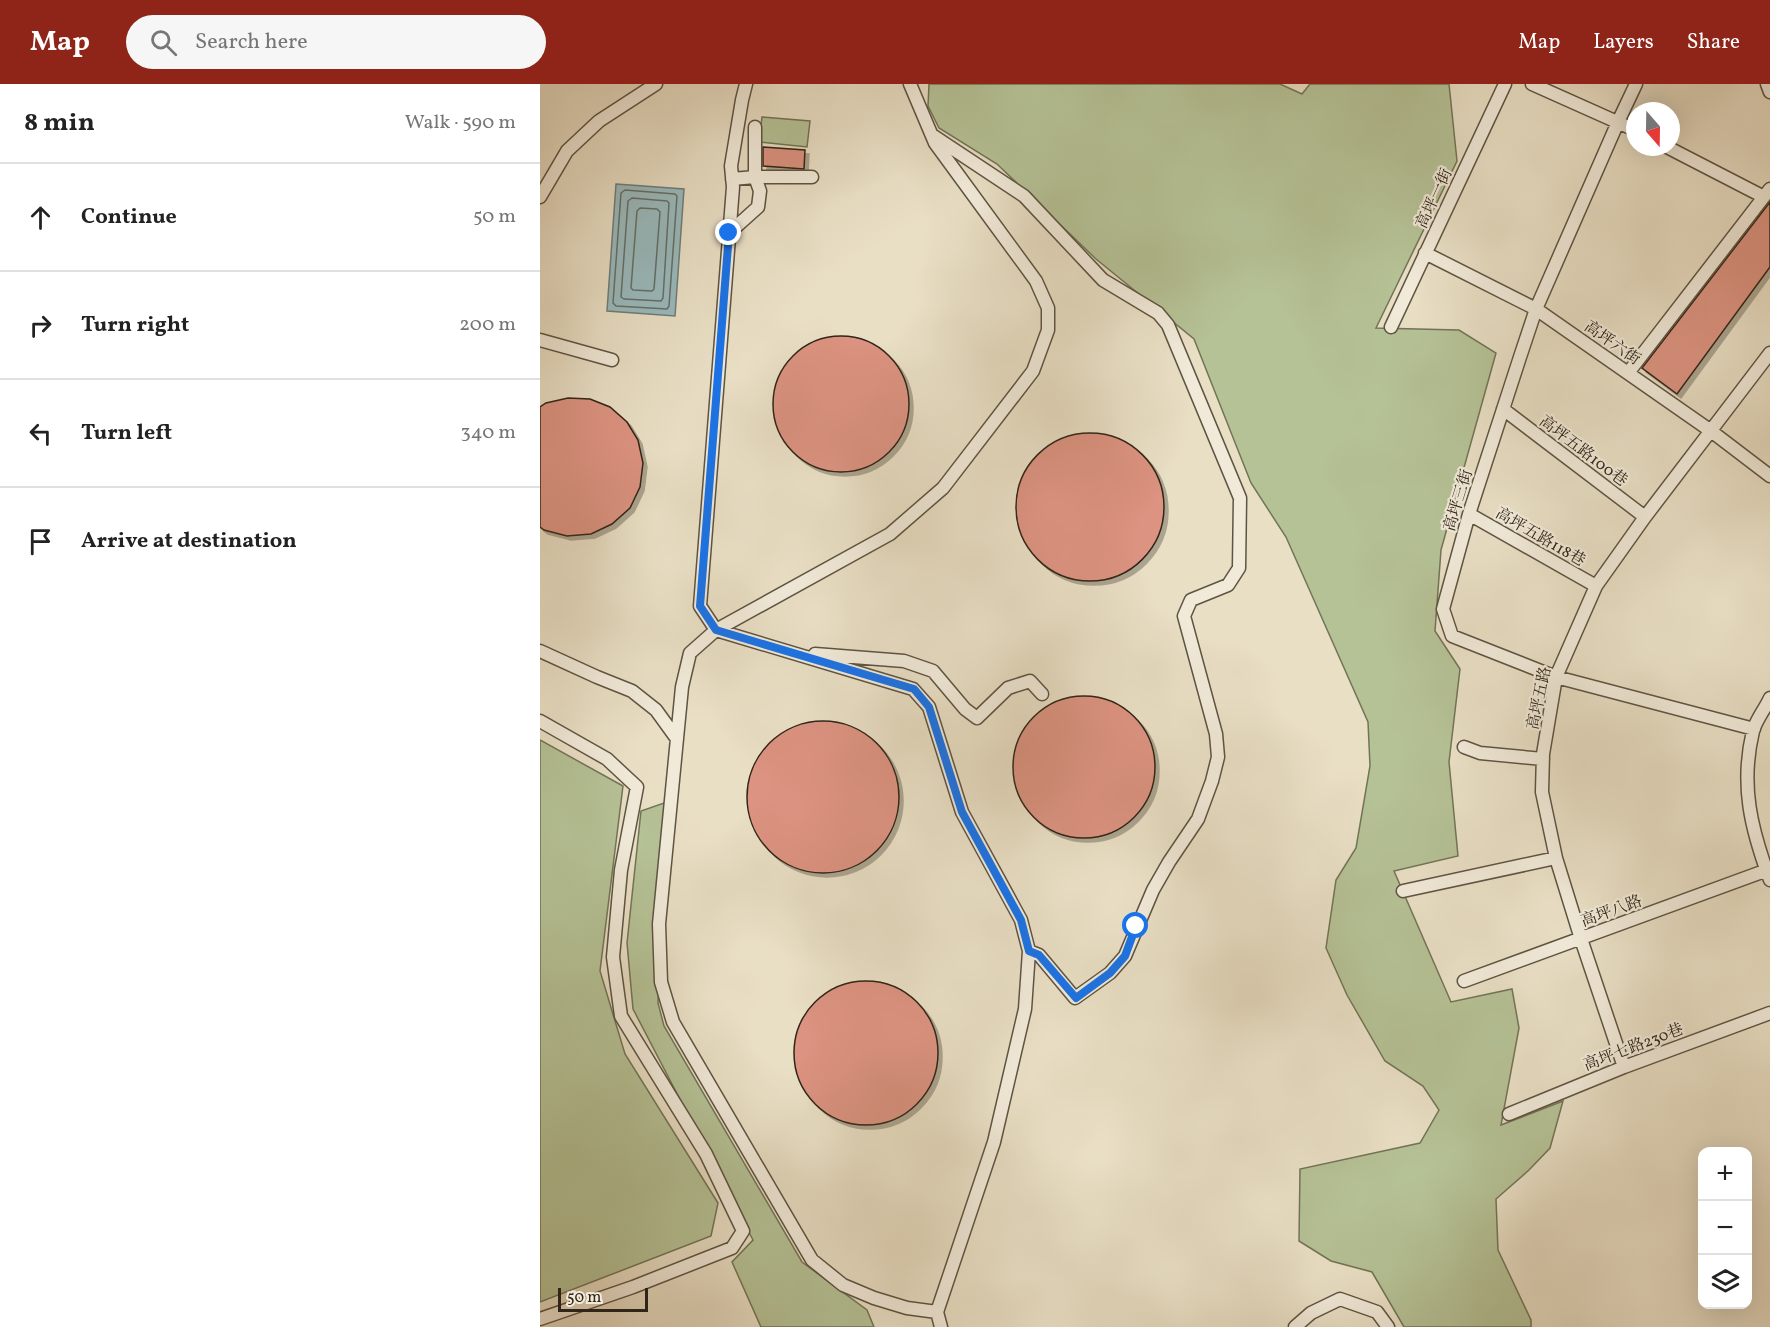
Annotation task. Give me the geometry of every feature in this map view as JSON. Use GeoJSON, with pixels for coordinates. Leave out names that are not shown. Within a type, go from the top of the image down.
{"type":"FeatureCollection","features":[{"type":"Feature","properties":{"kind":"street"},"geometry":{"type":"LineString","coordinates":[[540,197],[567,151],[599,121],[656,84]]}},
{"type":"Feature","properties":{"kind":"street"},"geometry":{"type":"LineString","coordinates":[[746,84],[731,166],[733,187],[700,606],[716,630],[914,689],[929,707],[962,812],[1021,920],[1029,951],[1025,1009],[994,1142],[937,1312],[941,1327]]}},
{"type":"Feature","properties":{"kind":"street"},"geometry":{"type":"LineString","coordinates":[[910,84],[935,143],[1036,281],[1048,308],[1048,330],[1034,371],[944,488],[890,534],[716,630],[690,653],[682,687],[658,924],[662,982],[673,1022],[812,1260],[843,1285],[874,1298],[907,1308],[937,1312]]}},
{"type":"Feature","properties":{"kind":"street","name":"高坪一街"},"geometry":{"type":"LineString","coordinates":[[1391,327],[1505,84]]}},
{"type":"Feature","properties":{"kind":"street"},"geometry":{"type":"LineString","coordinates":[[1532,84],[1626,126]]}},
{"type":"Feature","properties":{"kind":"street","name":"高坪三街"},"geometry":{"type":"LineString","coordinates":[[1636,84],[1536,309],[1469,514],[1443,609],[1452,636],[1556,677],[1754,729]]}},
{"type":"Feature","properties":{"kind":"street"},"geometry":{"type":"LineString","coordinates":[[1767,84],[1770,92]]}},
{"type":"Feature","properties":{"kind":"street"},"geometry":{"type":"LineString","coordinates":[[729,233],[758,207],[760,191],[755,177],[755,127]]}},
{"type":"Feature","properties":{"kind":"street"},"geometry":{"type":"LineString","coordinates":[[931,135],[1024,196],[1103,280],[1158,313],[1168,325],[1240,498],[1239,568],[1228,585],[1191,600],[1184,616],[1216,734],[1218,757],[1212,782],[1198,819],[1153,890],[1125,956],[1110,973],[1076,998],[1039,955],[1029,951]]}},
{"type":"Feature","properties":{"kind":"street"},"geometry":{"type":"LineString","coordinates":[[1628,373],[1767,193],[1680,153]]}},
{"type":"Feature","properties":{"kind":"street"},"geometry":{"type":"LineString","coordinates":[[732,179],[812,177]]}},
{"type":"Feature","properties":{"kind":"street","name":"高坪六街"},"geometry":{"type":"LineString","coordinates":[[1425,253],[1536,309],[1711,431],[1770,476]]}},
{"type":"Feature","properties":{"kind":"street"},"geometry":{"type":"LineString","coordinates":[[540,340],[612,360]]}},
{"type":"Feature","properties":{"kind":"street","name":"高坪五路"},"geometry":{"type":"LineString","coordinates":[[1624,1067],[1556,858],[1542,792],[1543,759],[1556,677],[1596,586],[1645,517],[1770,353]]}},
{"type":"Feature","properties":{"kind":"street","name":"高坪五路100巷"},"geometry":{"type":"LineString","coordinates":[[1503,409],[1645,517]]}},
{"type":"Feature","properties":{"kind":"street","name":"高坪五路118巷"},"geometry":{"type":"LineString","coordinates":[[1469,514],[1596,586]]}},
{"type":"Feature","properties":{"kind":"street"},"geometry":{"type":"LineString","coordinates":[[540,651],[632,691],[656,710],[677,739]]}},
{"type":"Feature","properties":{"kind":"street"},"geometry":{"type":"LineString","coordinates":[[790,652],[904,661],[933,672],[965,709],[977,718],[1008,688],[1030,681],[1042,694]]}},
{"type":"Feature","properties":{"kind":"street"},"geometry":{"type":"LineString","coordinates":[[1769,873],[1753,828],[1746,779],[1754,729],[1770,698]]}},
{"type":"Feature","properties":{"kind":"street"},"geometry":{"type":"LineString","coordinates":[[540,721],[607,759],[637,787],[621,870],[613,957],[621,1016],[706,1155],[743,1231],[732,1248],[633,1287],[540,1319]]}},
{"type":"Feature","properties":{"kind":"street"},"geometry":{"type":"LineString","coordinates":[[1464,747],[1480,753],[1543,759]]}},
{"type":"Feature","properties":{"kind":"street"},"geometry":{"type":"LineString","coordinates":[[1403,891],[1556,858]]}},
{"type":"Feature","properties":{"kind":"street","name":"高坪八路"},"geometry":{"type":"LineString","coordinates":[[1464,981],[1769,873]]}},
{"type":"Feature","properties":{"kind":"street","name":"高坪七路230巷"},"geometry":{"type":"LineString","coordinates":[[1509,1114],[1624,1067],[1770,1013]]}},
{"type":"Feature","properties":{"kind":"street"},"geometry":{"type":"LineString","coordinates":[[1295,1327],[1311,1313],[1340,1299],[1377,1311],[1388,1327]]}},
{"type":"Feature","properties":{"kind":"green space"},"geometry":{"type":"Polygon","coordinates":[[[929,84],[1280,84],[1302,94],[1310,84],[1449,84],[1457,161],[1376,328],[1459,330],[1496,353],[1441,550],[1435,631],[1460,669],[1449,762],[1458,856],[1394,871],[1451,1002],[1512,989],[1519,1028],[1501,1125],[1563,1101],[1550,1148],[1496,1199],[1498,1250],[1531,1320],[1531,1327],[1404,1327],[1372,1272],[1331,1261],[1299,1241],[1300,1169],[1420,1143],[1439,1110],[1423,1086],[1385,1061],[1347,995],[1326,948],[1336,880],[1356,848],[1370,766],[1368,722],[1286,537],[1251,483],[1194,339],[1096,259],[997,164],[939,128],[928,106],[929,84]]]}},
{"type":"Feature","properties":{"kind":"green space"},"geometry":{"type":"Polygon","coordinates":[[[762,117],[810,121],[807,147],[759,142],[762,117]]]}},
{"type":"Feature","properties":{"kind":"green space"},"geometry":{"type":"Polygon","coordinates":[[[540,740],[623,786],[600,971],[625,1054],[718,1203],[711,1236],[540,1302],[540,740]]]}},
{"type":"Feature","properties":{"kind":"green space"},"geometry":{"type":"Polygon","coordinates":[[[664,803],[658,1003],[664,1026],[802,1262],[867,1310],[874,1327],[761,1327],[732,1262],[753,1240],[633,1009],[627,943],[641,811],[664,803]]]}},
{"type":"Feature","properties":{"kind":"water"},"geometry":{"type":"Polygon","coordinates":[[[616,184],[684,189],[675,316],[607,311],[616,184]]]}},
{"type":"Feature","properties":{"kind":"building"},"geometry":{"type":"Polygon","coordinates":[[[763,147],[805,150],[804,169],[763,166],[763,147]]]}},
{"type":"Feature","properties":{"kind":"building"},"geometry":{"type":"Polygon","coordinates":[[[1770,202],[1770,267],[1677,394],[1642,368],[1770,202]]]}},
{"type":"Feature","properties":{"kind":"building"},"geometry":{"type":"Polygon","coordinates":[[[841,336],[867,341],[879,347],[889,356],[898,366],[904,378],[909,404],[904,430],[898,442],[889,452],[879,461],[867,467],[841,472],[815,467],[803,461],[793,452],[784,442],[778,430],[773,404],[778,378],[784,366],[793,356],[803,347],[815,341],[841,336]]]}},
{"type":"Feature","properties":{"kind":"building"},"geometry":{"type":"Polygon","coordinates":[[[568,398],[590,399],[610,407],[627,422],[638,440],[643,463],[640,487],[630,508],[612,524],[591,534],[567,536],[540,527],[540,407],[546,403],[568,398]]]}},
{"type":"Feature","properties":{"kind":"building"},"geometry":{"type":"Polygon","coordinates":[[[1090,433],[1118,439],[1142,455],[1158,479],[1164,507],[1158,535],[1142,559],[1118,575],[1090,581],[1062,575],[1038,559],[1022,535],[1016,507],[1022,479],[1038,455],[1062,439],[1090,433]]]}},
{"type":"Feature","properties":{"kind":"building"},"geometry":{"type":"Polygon","coordinates":[[[1084,696],[1111,701],[1134,717],[1150,740],[1155,767],[1150,794],[1134,817],[1111,833],[1084,838],[1057,833],[1034,817],[1018,794],[1013,767],[1018,740],[1034,717],[1057,701],[1084,696]]]}},
{"type":"Feature","properties":{"kind":"building"},"geometry":{"type":"Polygon","coordinates":[[[823,721],[838,722],[852,727],[877,743],[893,768],[898,782],[898,812],[893,826],[877,851],[852,867],[838,872],[823,873],[808,872],[794,867],[769,851],[753,826],[748,812],[747,797],[748,782],[753,768],[769,743],[794,727],[808,722],[823,721]]]}},
{"type":"Feature","properties":{"kind":"building"},"geometry":{"type":"Polygon","coordinates":[[[866,981],[894,986],[917,1002],[933,1025],[938,1053],[933,1081],[917,1104],[894,1120],[866,1125],[838,1120],[815,1104],[799,1081],[794,1053],[799,1025],[815,1002],[838,986],[866,981]]]}},
{"type":"Feature","properties":{"kind":"route"},"geometry":{"type":"LineString","coordinates":[[729,233],[700,606],[716,630],[914,689],[929,707],[962,812],[1021,920],[1029,951],[1039,955],[1076,998],[1110,973],[1125,956],[1136,926]]}}]}
